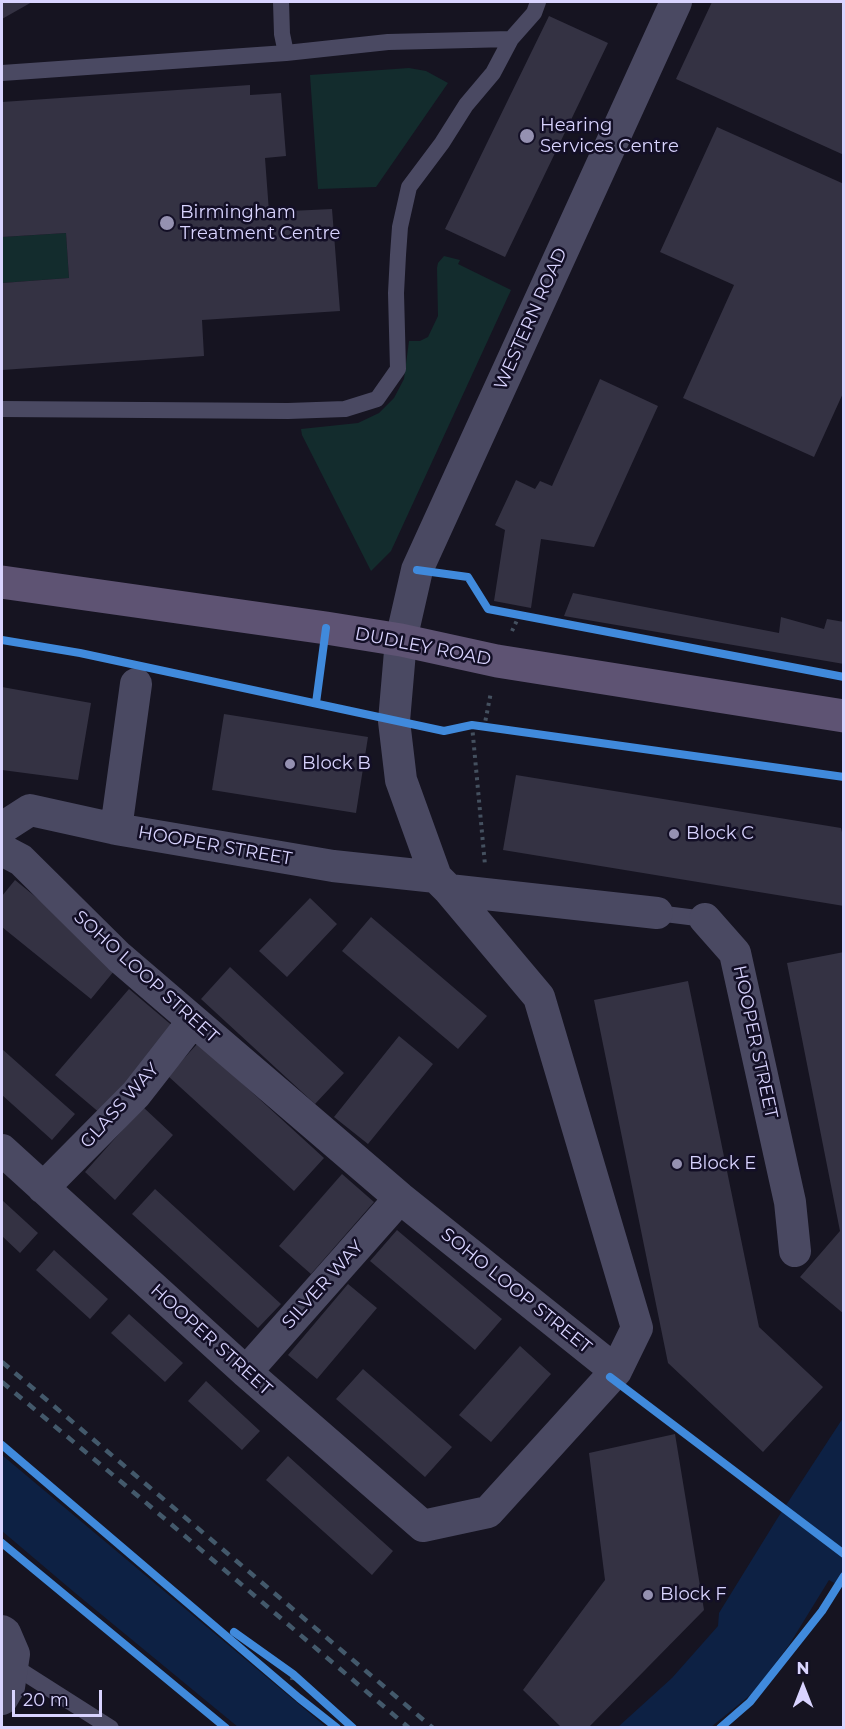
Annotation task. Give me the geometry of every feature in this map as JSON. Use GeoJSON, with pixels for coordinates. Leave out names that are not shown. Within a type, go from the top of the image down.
{"type":"FeatureCollection","features":[{"type":"Feature","properties":{"kind":"main road","name":"DUDLEY ROAD"},"geometry":{"type":"LineString","coordinates":[[2,582],[401,640],[497,662],[843,716]]}},
{"type":"Feature","properties":{"kind":"street","name":"WESTERN ROAD"},"geometry":{"type":"LineString","coordinates":[[443,884],[401,780],[394,721],[401,640],[417,570],[676,2]]}},
{"type":"Feature","properties":{"kind":"street"},"geometry":{"type":"LineString","coordinates":[[116,829],[136,684]]}},
{"type":"Feature","properties":{"kind":"street","name":"HOOPER STREET"},"geometry":{"type":"LineString","coordinates":[[2,828],[30,810],[116,829],[443,884],[488,895],[657,913]]}},
{"type":"Feature","properties":{"kind":"street","name":"SOHO LOOP STREET"},"geometry":{"type":"LineString","coordinates":[[2,850],[21,860],[119,957],[400,1198],[616,1371]]}},
{"type":"Feature","properties":{"kind":"street"},"geometry":{"type":"LineString","coordinates":[[443,884],[539,997],[638,1328],[616,1371]]}},
{"type":"Feature","properties":{"kind":"street","name":"HOOPER STREET"},"geometry":{"type":"LineString","coordinates":[[705,919],[735,953],[790,1202],[795,1251]]}},
{"type":"Feature","properties":{"kind":"street","name":"GLASS WAY"},"geometry":{"type":"LineString","coordinates":[[43,1188],[136,1094],[193,1021]]}},
{"type":"Feature","properties":{"kind":"street","name":"HOOPER STREET"},"geometry":{"type":"LineString","coordinates":[[2,1150],[246,1372],[423,1526],[488,1512],[616,1371]]}},
{"type":"Feature","properties":{"kind":"street","name":"SILVER WAY"},"geometry":{"type":"LineString","coordinates":[[246,1372],[400,1198]]}},
{"type":"Feature","properties":{"kind":"street"},"geometry":{"type":"LineString","coordinates":[[2,1699],[9,1687],[9,1650]]}},
{"type":"Feature","properties":{"kind":"lane"},"geometry":{"type":"LineString","coordinates":[[281,2],[282,34],[286,52]]}},
{"type":"Feature","properties":{"kind":"lane"},"geometry":{"type":"LineString","coordinates":[[2,410],[288,411],[345,409],[377,399],[398,369],[398,255],[400,227],[410,187],[466,105],[493,73],[511,39],[534,13],[538,2]]}},
{"type":"Feature","properties":{"kind":"lane"},"geometry":{"type":"LineString","coordinates":[[2,73],[286,52],[388,42],[511,39]]}},
{"type":"Feature","properties":{"kind":"lane","name":"HOOPER STREET"},"geometry":{"type":"LineString","coordinates":[[657,913],[705,919]]}},
{"type":"Feature","properties":{"kind":"lane"},"geometry":{"type":"LineString","coordinates":[[9,1650],[111,1728]]}},
{"type":"Feature","properties":{"kind":"path"},"geometry":{"type":"LineString","coordinates":[[509,614],[531,618]]}},
{"type":"Feature","properties":{"kind":"path"},"geometry":{"type":"LineString","coordinates":[[472,725],[488,895]]}},
{"type":"Feature","properties":{"kind":"path"},"geometry":{"type":"LineString","coordinates":[[463,727],[472,725],[495,729]]}},
{"type":"Feature","properties":{"kind":"path"},"geometry":{"type":"LineString","coordinates":[[284,1668],[292,1677],[301,1682]]}},
{"type":"Feature","properties":{"kind":"path"},"geometry":{"type":"LineString","coordinates":[[285,1688],[292,1677]]}},
{"type":"Feature","properties":{"kind":"green space"},"geometry":{"type":"Polygon","coordinates":[[[409,68],[426,71],[448,83],[376,187],[318,189],[310,75],[409,68]]]}},
{"type":"Feature","properties":{"kind":"green space"},"geometry":{"type":"Polygon","coordinates":[[[66,233],[69,278],[2,283],[2,237],[66,233]]]}},
{"type":"Feature","properties":{"kind":"green space"},"geometry":{"type":"Polygon","coordinates":[[[444,256],[460,260],[458,264],[511,290],[391,551],[371,571],[301,429],[358,423],[379,413],[394,398],[404,379],[409,341],[420,341],[428,337],[438,316],[437,268],[444,256]]]}},
{"type":"Feature","properties":{"kind":"water"},"geometry":{"type":"Polygon","coordinates":[[[843,1418],[843,1588],[829,1580],[789,1645],[754,1692],[711,1727],[618,1727],[672,1678],[718,1626],[719,1613],[843,1418]]]}},
{"type":"Feature","properties":{"kind":"water"},"geometry":{"type":"Polygon","coordinates":[[[2,1455],[326,1727],[238,1727],[74,1592],[2,1531],[2,1455]]]}},
{"type":"Feature","properties":{"kind":"building"},"geometry":{"type":"Polygon","coordinates":[[[2,2],[32,2],[2,19],[2,2]]]}},
{"type":"Feature","properties":{"kind":"building"},"geometry":{"type":"Polygon","coordinates":[[[712,2],[844,2],[844,155],[676,79],[712,2]]]}},
{"type":"Feature","properties":{"kind":"building","name":"Hearing Services Centre"},"geometry":{"type":"Polygon","coordinates":[[[549,16],[608,43],[505,257],[445,229],[549,16]]]}},
{"type":"Feature","properties":{"kind":"building","name":"Birmingham Treatment Centre"},"geometry":{"type":"Polygon","coordinates":[[[250,85],[250,95],[281,93],[286,156],[265,158],[269,212],[332,209],[340,311],[202,320],[204,356],[2,370],[2,283],[69,278],[66,233],[2,237],[2,102],[250,85]]]}},
{"type":"Feature","properties":{"kind":"building"},"geometry":{"type":"Polygon","coordinates":[[[717,127],[844,184],[844,391],[814,457],[683,398],[734,285],[660,252],[717,127]]]}},
{"type":"Feature","properties":{"kind":"building"},"geometry":{"type":"Polygon","coordinates":[[[600,379],[658,406],[594,547],[541,539],[531,608],[494,601],[505,530],[495,525],[516,480],[535,489],[540,481],[552,486],[600,379]]]}},
{"type":"Feature","properties":{"kind":"building"},"geometry":{"type":"Polygon","coordinates":[[[573,593],[779,633],[781,617],[824,629],[827,619],[844,622],[844,664],[564,616],[573,593]]]}},
{"type":"Feature","properties":{"kind":"building"},"geometry":{"type":"Polygon","coordinates":[[[2,687],[91,703],[78,780],[2,770],[2,687]]]}},
{"type":"Feature","properties":{"kind":"building","name":"Block B"},"geometry":{"type":"Polygon","coordinates":[[[224,714],[368,737],[356,813],[212,790],[224,714]]]}},
{"type":"Feature","properties":{"kind":"building","name":"Block C"},"geometry":{"type":"Polygon","coordinates":[[[516,775],[841,828],[844,841],[844,906],[503,850],[516,775]]]}},
{"type":"Feature","properties":{"kind":"building"},"geometry":{"type":"Polygon","coordinates":[[[15,880],[119,965],[91,999],[2,927],[2,896],[15,880]]]}},
{"type":"Feature","properties":{"kind":"building"},"geometry":{"type":"Polygon","coordinates":[[[310,898],[337,924],[287,977],[259,951],[310,898]]]}},
{"type":"Feature","properties":{"kind":"building"},"geometry":{"type":"Polygon","coordinates":[[[371,917],[487,1016],[458,1049],[342,951],[371,917]]]}},
{"type":"Feature","properties":{"kind":"building"},"geometry":{"type":"Polygon","coordinates":[[[844,952],[844,1314],[800,1277],[840,1231],[787,963],[844,952]]]}},
{"type":"Feature","properties":{"kind":"building"},"geometry":{"type":"Polygon","coordinates":[[[230,967],[344,1073],[315,1104],[201,999],[230,967]]]}},
{"type":"Feature","properties":{"kind":"building","name":"Block E"},"geometry":{"type":"Polygon","coordinates":[[[688,981],[759,1327],[823,1387],[763,1452],[668,1363],[594,1000],[688,981]]]}},
{"type":"Feature","properties":{"kind":"building"},"geometry":{"type":"Polygon","coordinates":[[[129,989],[175,1028],[101,1114],[55,1075],[129,989]]]}},
{"type":"Feature","properties":{"kind":"building"},"geometry":{"type":"Polygon","coordinates":[[[399,1036],[433,1064],[368,1144],[334,1117],[399,1036]]]}},
{"type":"Feature","properties":{"kind":"building"},"geometry":{"type":"Polygon","coordinates":[[[198,1043],[324,1158],[294,1191],[168,1076],[198,1043]]]}},
{"type":"Feature","properties":{"kind":"building"},"geometry":{"type":"Polygon","coordinates":[[[2,1049],[75,1114],[52,1140],[2,1095],[2,1049]]]}},
{"type":"Feature","properties":{"kind":"building"},"geometry":{"type":"Polygon","coordinates":[[[143,1107],[173,1135],[115,1200],[85,1172],[143,1107]]]}},
{"type":"Feature","properties":{"kind":"building"},"geometry":{"type":"Polygon","coordinates":[[[342,1174],[374,1202],[311,1274],[279,1246],[342,1174]]]}},
{"type":"Feature","properties":{"kind":"building"},"geometry":{"type":"Polygon","coordinates":[[[155,1189],[281,1304],[258,1328],[132,1214],[155,1189]]]}},
{"type":"Feature","properties":{"kind":"building"},"geometry":{"type":"Polygon","coordinates":[[[2,1200],[38,1233],[20,1253],[2,1236],[2,1200]]]}},
{"type":"Feature","properties":{"kind":"building"},"geometry":{"type":"Polygon","coordinates":[[[397,1230],[502,1319],[475,1350],[370,1261],[397,1230]]]}},
{"type":"Feature","properties":{"kind":"building"},"geometry":{"type":"Polygon","coordinates":[[[54,1250],[108,1299],[90,1319],[36,1270],[54,1250]]]}},
{"type":"Feature","properties":{"kind":"building"},"geometry":{"type":"Polygon","coordinates":[[[348,1284],[377,1308],[317,1379],[288,1355],[348,1284]]]}},
{"type":"Feature","properties":{"kind":"building"},"geometry":{"type":"Polygon","coordinates":[[[129,1314],[183,1363],[165,1382],[111,1333],[129,1314]]]}},
{"type":"Feature","properties":{"kind":"building"},"geometry":{"type":"Polygon","coordinates":[[[520,1346],[551,1374],[491,1442],[459,1415],[520,1346]]]}},
{"type":"Feature","properties":{"kind":"building"},"geometry":{"type":"Polygon","coordinates":[[[363,1369],[452,1447],[425,1477],[336,1399],[363,1369]]]}},
{"type":"Feature","properties":{"kind":"building"},"geometry":{"type":"Polygon","coordinates":[[[206,1381],[260,1431],[242,1450],[188,1401],[206,1381]]]}},
{"type":"Feature","properties":{"kind":"building","name":"Block F"},"geometry":{"type":"Polygon","coordinates":[[[675,1434],[704,1610],[588,1728],[562,1728],[523,1690],[605,1580],[589,1453],[675,1434]]]}},
{"type":"Feature","properties":{"kind":"building"},"geometry":{"type":"Polygon","coordinates":[[[288,1456],[393,1551],[372,1575],[266,1480],[288,1456]]]}},
{"type":"Feature","properties":{"kind":"railway"},"geometry":{"type":"LineString","coordinates":[[2,1362],[433,1728]]}},
{"type":"Feature","properties":{"kind":"railway"},"geometry":{"type":"LineString","coordinates":[[2,1382],[409,1728]]}},
{"type":"Feature","properties":{"kind":"cycle path"},"geometry":{"type":"LineString","coordinates":[[417,570],[468,577],[488,609],[844,677]]}},
{"type":"Feature","properties":{"kind":"cycle path"},"geometry":{"type":"LineString","coordinates":[[316,703],[326,628]]}},
{"type":"Feature","properties":{"kind":"cycle path"},"geometry":{"type":"LineString","coordinates":[[2,640],[80,653],[444,731],[472,725],[844,777]]}},
{"type":"Feature","properties":{"kind":"cycle path"},"geometry":{"type":"LineString","coordinates":[[610,1377],[844,1554]]}},
{"type":"Feature","properties":{"kind":"cycle path"},"geometry":{"type":"LineString","coordinates":[[2,1445],[337,1728]]}},
{"type":"Feature","properties":{"kind":"cycle path"},"geometry":{"type":"LineString","coordinates":[[2,1543],[226,1728]]}},
{"type":"Feature","properties":{"kind":"cycle path"},"geometry":{"type":"LineString","coordinates":[[720,1728],[750,1702],[822,1611],[844,1576]]}},
{"type":"Feature","properties":{"kind":"cycle path"},"geometry":{"type":"LineString","coordinates":[[234,1632],[293,1674],[353,1728]]}},
{"type":"Feature","properties":{"kind":"place","name":"Hearing Services Centre"},"geometry":{"type":"Point","coordinates":[527,136]}},
{"type":"Feature","properties":{"kind":"place","name":"Birmingham Treatment Centre"},"geometry":{"type":"Point","coordinates":[167,223]}},
{"type":"Feature","properties":{"kind":"place","name":"Block B"},"geometry":{"type":"Point","coordinates":[290,764]}},
{"type":"Feature","properties":{"kind":"place","name":"Block C"},"geometry":{"type":"Point","coordinates":[674,834]}},
{"type":"Feature","properties":{"kind":"place","name":"Block E"},"geometry":{"type":"Point","coordinates":[677,1164]}},
{"type":"Feature","properties":{"kind":"place","name":"Block F"},"geometry":{"type":"Point","coordinates":[648,1595]}}]}
